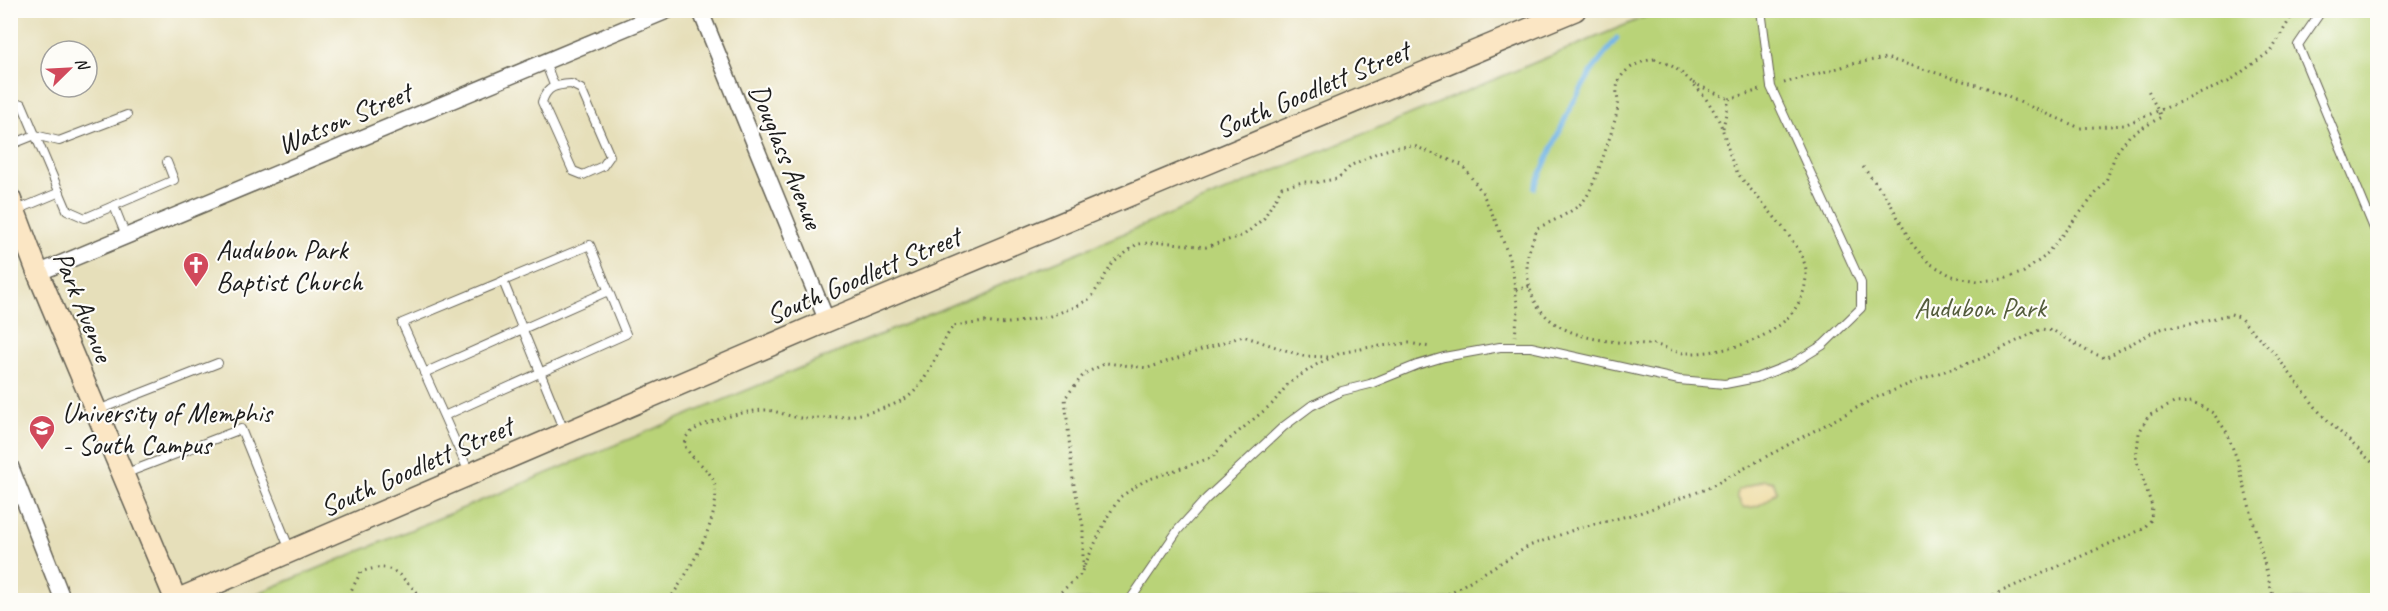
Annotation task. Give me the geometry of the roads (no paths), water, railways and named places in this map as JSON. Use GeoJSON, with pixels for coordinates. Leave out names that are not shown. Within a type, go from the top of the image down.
{"type":"FeatureCollection","features":[{"type":"Feature","properties":{"kind":"main road","name":"South Goodlett Street"},"geometry":{"type":"LineString","coordinates":[[176,600],[827,321],[1575,10]]}},
{"type":"Feature","properties":{"kind":"main road","name":"Park Avenue"},"geometry":{"type":"LineString","coordinates":[[13,205],[38,273],[176,600]]}},
{"type":"Feature","properties":{"kind":"street","name":"Watson Street"},"geometry":{"type":"LineString","coordinates":[[38,273],[669,10]]}},
{"type":"Feature","properties":{"kind":"street","name":"Douglass Avenue"},"geometry":{"type":"LineString","coordinates":[[700,10],[827,321]]}},
{"type":"Feature","properties":{"kind":"street"},"geometry":{"type":"LineString","coordinates":[[10,465],[63,600]]}},
{"type":"Feature","properties":{"kind":"lane"},"geometry":{"type":"LineString","coordinates":[[1130,600],[1178,530],[1206,499],[1256,450],[1311,406],[1342,391],[1370,384],[1444,357],[1500,347],[1531,346],[1680,380],[1725,384],[1756,378],[1792,364],[1823,345],[1861,308],[1861,283],[1771,87],[1761,10]]}},
{"type":"Feature","properties":{"kind":"lane"},"geometry":{"type":"LineString","coordinates":[[2326,10],[2320,13],[2298,45],[2378,238]]}},
{"type":"Feature","properties":{"kind":"lane"},"geometry":{"type":"LineString","coordinates":[[545,62],[554,85]]}},
{"type":"Feature","properties":{"kind":"lane"},"geometry":{"type":"LineString","coordinates":[[571,84],[581,89],[610,156],[603,166],[583,175],[573,171],[542,102],[545,92],[554,85],[571,84]]}},
{"type":"Feature","properties":{"kind":"lane"},"geometry":{"type":"LineString","coordinates":[[22,104],[68,210],[85,218],[174,180],[167,162]]}},
{"type":"Feature","properties":{"kind":"lane"},"geometry":{"type":"LineString","coordinates":[[10,145],[35,135],[59,141],[127,115]]}},
{"type":"Feature","properties":{"kind":"lane"},"geometry":{"type":"LineString","coordinates":[[13,205],[60,192]]}},
{"type":"Feature","properties":{"kind":"lane"},"geometry":{"type":"LineString","coordinates":[[114,206],[126,236]]}},
{"type":"Feature","properties":{"kind":"lane"},"geometry":{"type":"LineString","coordinates":[[444,416],[626,334],[590,245],[402,323],[470,474]]}},
{"type":"Feature","properties":{"kind":"lane"},"geometry":{"type":"LineString","coordinates":[[503,281],[564,433]]}},
{"type":"Feature","properties":{"kind":"lane"},"geometry":{"type":"LineString","coordinates":[[424,373],[608,291]]}},
{"type":"Feature","properties":{"kind":"lane"},"geometry":{"type":"LineString","coordinates":[[96,411],[218,363]]}},
{"type":"Feature","properties":{"kind":"lane"},"geometry":{"type":"LineString","coordinates":[[123,475],[241,429],[291,552]]}},
{"type":"Feature","properties":{"kind":"waterway"},"geometry":{"type":"LineString","coordinates":[[1534,188],[1570,108],[1592,71],[1617,38]]}},
{"type":"Feature","properties":{"kind":"place","name":"Audubon Park Baptist Church"},"geometry":{"type":"Point","coordinates":[196,288]}},
{"type":"Feature","properties":{"kind":"place","name":"University of Memphis - South Campus"},"geometry":{"type":"Point","coordinates":[42,451]}},
{"type":"Feature","properties":{"kind":"park label","name":"Audubon Park"},"geometry":{"type":"Point","coordinates":[1980,307]}}]}
